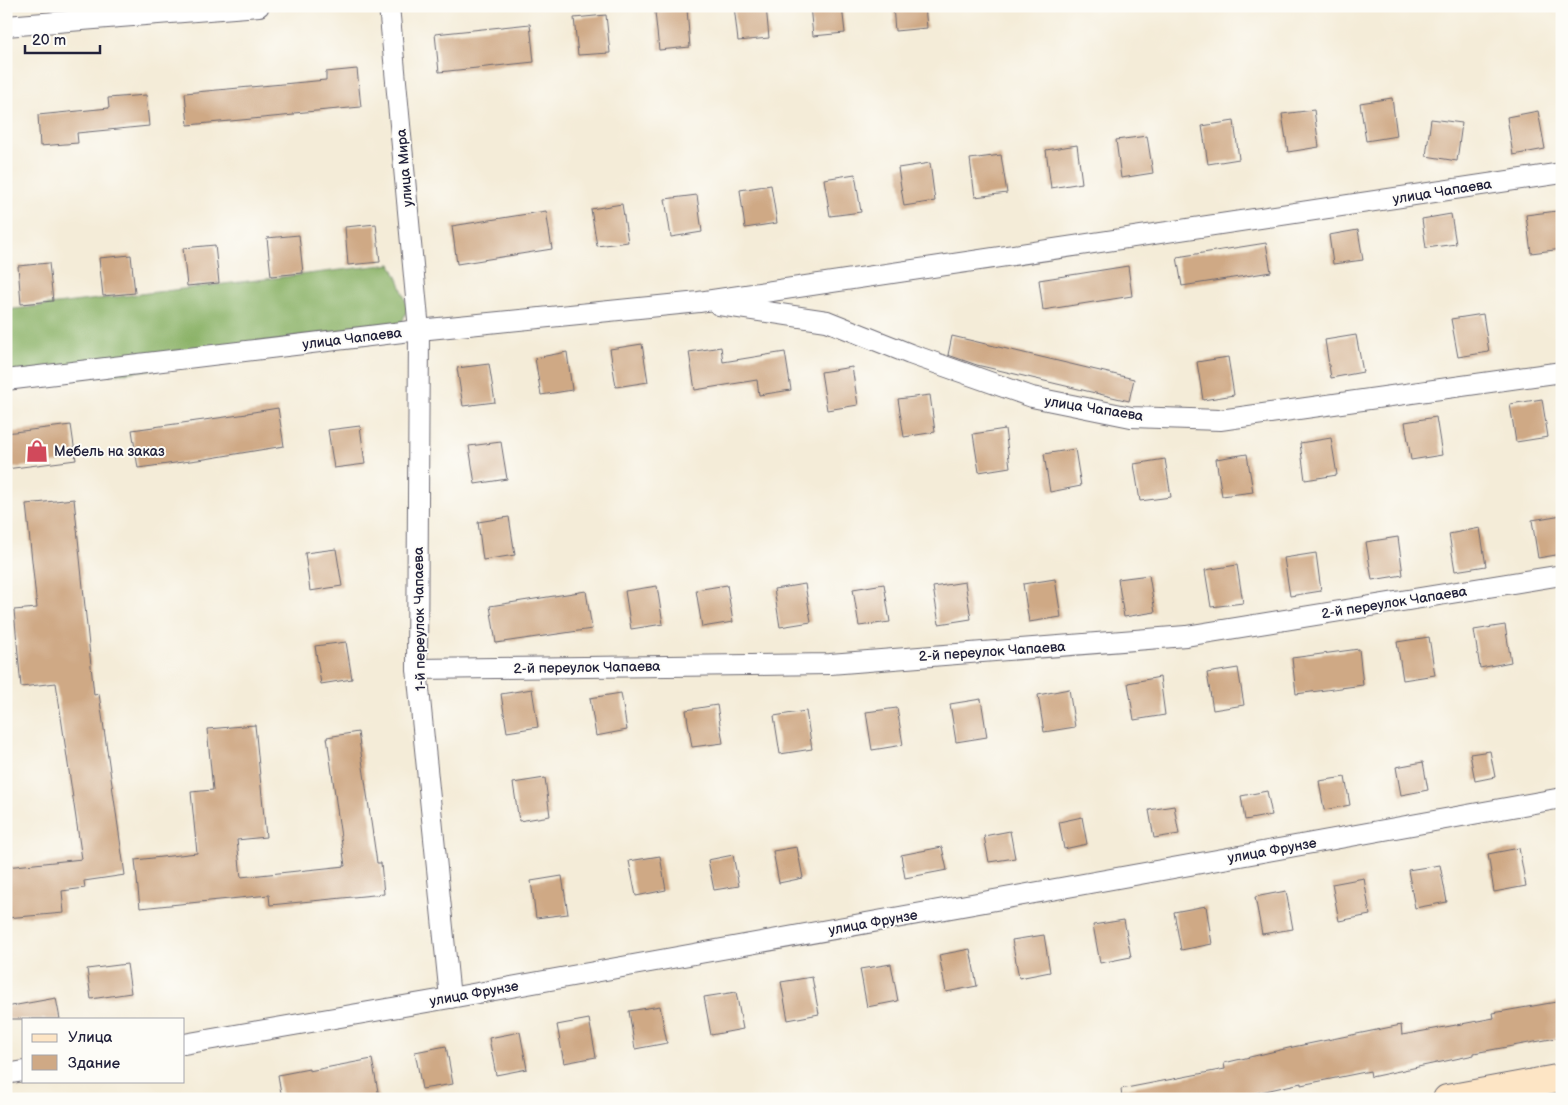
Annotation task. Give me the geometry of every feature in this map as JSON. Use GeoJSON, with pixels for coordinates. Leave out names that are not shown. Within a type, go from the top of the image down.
{"type":"FeatureCollection","features":[{"type":"Feature","properties":{"kind":"main road"},"geometry":{"type":"LineString","coordinates":[[1447,1099],[1562,1078]]}},
{"type":"Feature","properties":{"kind":"street"},"geometry":{"type":"LineString","coordinates":[[6,26],[260,6]]}},
{"type":"Feature","properties":{"kind":"street","name":"улица Мира"},"geometry":{"type":"LineString","coordinates":[[389,6],[419,330]]}},
{"type":"Feature","properties":{"kind":"street","name":"улица Чапаева"},"geometry":{"type":"LineString","coordinates":[[6,380],[419,330],[698,302],[1562,173]]}},
{"type":"Feature","properties":{"kind":"street","name":"улица Чапаева"},"geometry":{"type":"LineString","coordinates":[[698,302],[827,321],[910,354],[1032,397],[1131,416],[1220,420],[1562,372]]}},
{"type":"Feature","properties":{"kind":"street","name":"1-й переулок Чапаева"},"geometry":{"type":"LineString","coordinates":[[419,330],[417,669],[450,998]]}},
{"type":"Feature","properties":{"kind":"street","name":"2-й переулок Чапаева"},"geometry":{"type":"LineString","coordinates":[[417,669],[830,664],[1186,636],[1562,575]]}},
{"type":"Feature","properties":{"kind":"street","name":"улица Фрунзе"},"geometry":{"type":"LineString","coordinates":[[185,1044],[1562,798]]}},
{"type":"Feature","properties":{"kind":"street"},"geometry":{"type":"LineString","coordinates":[[6,1074],[22,1071]]}},
{"type":"Feature","properties":{"kind":"green space"},"geometry":{"type":"Polygon","coordinates":[[[391,264],[408,308],[395,339],[6,388],[6,310],[391,264]]]}},
{"type":"Feature","properties":{"kind":"building"},"geometry":{"type":"Polygon","coordinates":[[[734,6],[766,6],[769,38],[738,41],[734,6]]]}},
{"type":"Feature","properties":{"kind":"building"},"geometry":{"type":"Polygon","coordinates":[[[810,6],[842,6],[845,33],[813,36],[810,6]]]}},
{"type":"Feature","properties":{"kind":"building"},"geometry":{"type":"Polygon","coordinates":[[[893,6],[925,6],[927,28],[895,31],[893,6]]]}},
{"type":"Feature","properties":{"kind":"building"},"geometry":{"type":"Polygon","coordinates":[[[687,9],[690,47],[659,50],[655,12],[687,9]]]}},
{"type":"Feature","properties":{"kind":"building"},"geometry":{"type":"Polygon","coordinates":[[[606,15],[610,53],[578,55],[574,18],[606,15]]]}},
{"type":"Feature","properties":{"kind":"building"},"geometry":{"type":"Polygon","coordinates":[[[530,24],[534,62],[439,72],[435,34],[530,24]]]}},
{"type":"Feature","properties":{"kind":"building"},"geometry":{"type":"Polygon","coordinates":[[[357,69],[361,107],[188,125],[185,93],[326,80],[326,72],[357,69]]]}},
{"type":"Feature","properties":{"kind":"building"},"geometry":{"type":"Polygon","coordinates":[[[146,95],[149,126],[77,133],[78,143],[40,146],[38,115],[109,108],[108,98],[146,95]]]}},
{"type":"Feature","properties":{"kind":"building"},"geometry":{"type":"Polygon","coordinates":[[[1392,98],[1397,136],[1366,141],[1360,103],[1392,98]]]}},
{"type":"Feature","properties":{"kind":"building"},"geometry":{"type":"Polygon","coordinates":[[[1314,110],[1319,147],[1288,152],[1282,114],[1314,110]]]}},
{"type":"Feature","properties":{"kind":"building"},"geometry":{"type":"Polygon","coordinates":[[[1538,111],[1545,149],[1513,155],[1507,117],[1538,111]]]}},
{"type":"Feature","properties":{"kind":"building"},"geometry":{"type":"Polygon","coordinates":[[[1431,119],[1462,123],[1457,161],[1426,156],[1431,119]]]}},
{"type":"Feature","properties":{"kind":"building"},"geometry":{"type":"Polygon","coordinates":[[[1234,121],[1239,159],[1208,164],[1202,126],[1234,121]]]}},
{"type":"Feature","properties":{"kind":"building"},"geometry":{"type":"Polygon","coordinates":[[[1147,136],[1153,173],[1121,178],[1116,140],[1147,136]]]}},
{"type":"Feature","properties":{"kind":"building"},"geometry":{"type":"Polygon","coordinates":[[[1077,145],[1082,183],[1051,188],[1046,150],[1077,145]]]}},
{"type":"Feature","properties":{"kind":"building"},"geometry":{"type":"Polygon","coordinates":[[[1001,155],[1007,193],[975,197],[970,159],[1001,155]]]}},
{"type":"Feature","properties":{"kind":"building"},"geometry":{"type":"Polygon","coordinates":[[[930,163],[935,201],[904,206],[898,168],[930,163]]]}},
{"type":"Feature","properties":{"kind":"building"},"geometry":{"type":"Polygon","coordinates":[[[855,174],[861,212],[830,216],[824,179],[855,174]]]}},
{"type":"Feature","properties":{"kind":"building"},"geometry":{"type":"Polygon","coordinates":[[[771,185],[777,223],[745,228],[740,190],[771,185]]]}},
{"type":"Feature","properties":{"kind":"building"},"geometry":{"type":"Polygon","coordinates":[[[697,195],[702,232],[671,237],[665,199],[697,195]]]}},
{"type":"Feature","properties":{"kind":"building"},"geometry":{"type":"Polygon","coordinates":[[[622,204],[628,242],[597,246],[591,209],[622,204]]]}},
{"type":"Feature","properties":{"kind":"building"},"geometry":{"type":"Polygon","coordinates":[[[546,211],[552,249],[457,264],[452,226],[546,211]]]}},
{"type":"Feature","properties":{"kind":"building"},"geometry":{"type":"Polygon","coordinates":[[[1557,211],[1562,249],[1531,253],[1526,215],[1557,211]]]}},
{"type":"Feature","properties":{"kind":"building"},"geometry":{"type":"Polygon","coordinates":[[[1451,214],[1456,244],[1426,248],[1422,219],[1451,214]]]}},
{"type":"Feature","properties":{"kind":"building"},"geometry":{"type":"Polygon","coordinates":[[[376,224],[380,262],[348,265],[345,227],[376,224]]]}},
{"type":"Feature","properties":{"kind":"building"},"geometry":{"type":"Polygon","coordinates":[[[1358,230],[1363,260],[1333,264],[1329,235],[1358,230]]]}},
{"type":"Feature","properties":{"kind":"building"},"geometry":{"type":"Polygon","coordinates":[[[299,235],[303,273],[271,276],[267,238],[299,235]]]}},
{"type":"Feature","properties":{"kind":"building"},"geometry":{"type":"Polygon","coordinates":[[[1266,243],[1271,272],[1182,286],[1177,257],[1266,243]]]}},
{"type":"Feature","properties":{"kind":"building"},"geometry":{"type":"Polygon","coordinates":[[[215,245],[219,283],[187,286],[183,248],[215,245]]]}},
{"type":"Feature","properties":{"kind":"building"},"geometry":{"type":"Polygon","coordinates":[[[131,255],[135,293],[103,296],[99,258],[131,255]]]}},
{"type":"Feature","properties":{"kind":"building"},"geometry":{"type":"Polygon","coordinates":[[[49,263],[53,301],[21,304],[18,266],[49,263]]]}},
{"type":"Feature","properties":{"kind":"building"},"geometry":{"type":"Polygon","coordinates":[[[1128,266],[1132,296],[1043,310],[1039,280],[1128,266]]]}},
{"type":"Feature","properties":{"kind":"building"},"geometry":{"type":"Polygon","coordinates":[[[1483,314],[1489,352],[1458,357],[1451,319],[1483,314]]]}},
{"type":"Feature","properties":{"kind":"building"},"geometry":{"type":"Polygon","coordinates":[[[1356,335],[1363,372],[1331,378],[1325,340],[1356,335]]]}},
{"type":"Feature","properties":{"kind":"building"},"geometry":{"type":"Polygon","coordinates":[[[952,336],[1134,379],[1129,401],[977,365],[948,355],[952,336]]]}},
{"type":"Feature","properties":{"kind":"building"},"geometry":{"type":"Polygon","coordinates":[[[642,344],[648,382],[616,387],[610,349],[642,344]]]}},
{"type":"Feature","properties":{"kind":"building"},"geometry":{"type":"Polygon","coordinates":[[[721,347],[723,362],[785,352],[791,390],[759,395],[757,380],[695,390],[689,352],[721,347]]]}},
{"type":"Feature","properties":{"kind":"building"},"geometry":{"type":"Polygon","coordinates":[[[567,352],[572,390],[541,395],[535,358],[567,352]]]}},
{"type":"Feature","properties":{"kind":"building"},"geometry":{"type":"Polygon","coordinates":[[[1228,357],[1234,395],[1203,400],[1197,362],[1228,357]]]}},
{"type":"Feature","properties":{"kind":"building"},"geometry":{"type":"Polygon","coordinates":[[[489,364],[495,402],[463,406],[457,368],[489,364]]]}},
{"type":"Feature","properties":{"kind":"building"},"geometry":{"type":"Polygon","coordinates":[[[852,367],[858,405],[827,410],[821,372],[852,367]]]}},
{"type":"Feature","properties":{"kind":"building"},"geometry":{"type":"Polygon","coordinates":[[[930,395],[935,432],[904,437],[898,399],[930,395]]]}},
{"type":"Feature","properties":{"kind":"building"},"geometry":{"type":"Polygon","coordinates":[[[1542,399],[1548,437],[1516,442],[1510,404],[1542,399]]]}},
{"type":"Feature","properties":{"kind":"building"},"geometry":{"type":"Polygon","coordinates":[[[278,408],[284,446],[138,468],[132,430],[278,408]]]}},
{"type":"Feature","properties":{"kind":"building"},"geometry":{"type":"Polygon","coordinates":[[[1436,417],[1442,455],[1411,460],[1405,422],[1436,417]]]}},
{"type":"Feature","properties":{"kind":"building"},"geometry":{"type":"Polygon","coordinates":[[[71,425],[76,460],[6,469],[6,433],[71,425]]]}},
{"type":"Feature","properties":{"kind":"building"},"geometry":{"type":"Polygon","coordinates":[[[360,426],[365,464],[334,468],[328,430],[360,426]]]}},
{"type":"Feature","properties":{"kind":"building"},"geometry":{"type":"Polygon","coordinates":[[[1005,429],[1010,467],[979,472],[973,434],[1005,429]]]}},
{"type":"Feature","properties":{"kind":"building"},"geometry":{"type":"Polygon","coordinates":[[[1331,438],[1337,475],[1305,480],[1300,443],[1331,438]]]}},
{"type":"Feature","properties":{"kind":"building"},"geometry":{"type":"Polygon","coordinates":[[[501,442],[507,479],[475,484],[469,446],[501,442]]]}},
{"type":"Feature","properties":{"kind":"building"},"geometry":{"type":"Polygon","coordinates":[[[1075,449],[1081,486],[1050,492],[1044,454],[1075,449]]]}},
{"type":"Feature","properties":{"kind":"building"},"geometry":{"type":"Polygon","coordinates":[[[1247,454],[1253,492],[1222,496],[1216,459],[1247,454]]]}},
{"type":"Feature","properties":{"kind":"building"},"geometry":{"type":"Polygon","coordinates":[[[1165,459],[1171,497],[1140,501],[1134,464],[1165,459]]]}},
{"type":"Feature","properties":{"kind":"building"},"geometry":{"type":"Polygon","coordinates":[[[74,499],[94,695],[99,694],[125,875],[84,881],[85,888],[62,891],[64,913],[6,918],[6,867],[82,859],[56,683],[21,687],[14,610],[37,608],[26,504],[74,499]]]}},
{"type":"Feature","properties":{"kind":"building"},"geometry":{"type":"Polygon","coordinates":[[[1562,515],[1562,554],[1538,558],[1532,520],[1562,515]]]}},
{"type":"Feature","properties":{"kind":"building"},"geometry":{"type":"Polygon","coordinates":[[[509,517],[515,555],[483,560],[478,522],[509,517]]]}},
{"type":"Feature","properties":{"kind":"building"},"geometry":{"type":"Polygon","coordinates":[[[1480,528],[1486,566],[1455,571],[1449,534],[1480,528]]]}},
{"type":"Feature","properties":{"kind":"building"},"geometry":{"type":"Polygon","coordinates":[[[1398,537],[1403,575],[1372,580],[1366,542],[1398,537]]]}},
{"type":"Feature","properties":{"kind":"building"},"geometry":{"type":"Polygon","coordinates":[[[336,549],[342,586],[310,591],[305,553],[336,549]]]}},
{"type":"Feature","properties":{"kind":"building"},"geometry":{"type":"Polygon","coordinates":[[[1316,553],[1321,591],[1290,596],[1284,558],[1316,553]]]}},
{"type":"Feature","properties":{"kind":"building"},"geometry":{"type":"Polygon","coordinates":[[[1237,565],[1243,603],[1211,607],[1205,570],[1237,565]]]}},
{"type":"Feature","properties":{"kind":"building"},"geometry":{"type":"Polygon","coordinates":[[[1149,575],[1155,612],[1124,617],[1118,579],[1149,575]]]}},
{"type":"Feature","properties":{"kind":"building"},"geometry":{"type":"Polygon","coordinates":[[[1055,579],[1061,617],[1029,622],[1023,584],[1055,579]]]}},
{"type":"Feature","properties":{"kind":"building"},"geometry":{"type":"Polygon","coordinates":[[[965,582],[971,619],[939,624],[933,587],[965,582]]]}},
{"type":"Feature","properties":{"kind":"building"},"geometry":{"type":"Polygon","coordinates":[[[805,584],[811,622],[780,627],[774,589],[805,584]]]}},
{"type":"Feature","properties":{"kind":"building"},"geometry":{"type":"Polygon","coordinates":[[[884,584],[890,622],[859,626],[853,589],[884,584]]]}},
{"type":"Feature","properties":{"kind":"building"},"geometry":{"type":"Polygon","coordinates":[[[727,585],[733,622],[702,627],[696,590],[727,585]]]}},
{"type":"Feature","properties":{"kind":"building"},"geometry":{"type":"Polygon","coordinates":[[[657,586],[663,624],[631,629],[625,591],[657,586]]]}},
{"type":"Feature","properties":{"kind":"building"},"geometry":{"type":"Polygon","coordinates":[[[586,591],[592,629],[496,643],[490,606],[586,591]]]}},
{"type":"Feature","properties":{"kind":"building"},"geometry":{"type":"Polygon","coordinates":[[[1505,625],[1511,662],[1480,668],[1474,630],[1505,625]]]}},
{"type":"Feature","properties":{"kind":"building"},"geometry":{"type":"Polygon","coordinates":[[[1429,637],[1435,675],[1403,680],[1397,642],[1429,637]]]}},
{"type":"Feature","properties":{"kind":"building"},"geometry":{"type":"Polygon","coordinates":[[[346,642],[352,679],[321,684],[315,646],[346,642]]]}},
{"type":"Feature","properties":{"kind":"building"},"geometry":{"type":"Polygon","coordinates":[[[1359,649],[1363,685],[1296,694],[1292,658],[1359,649]]]}},
{"type":"Feature","properties":{"kind":"building"},"geometry":{"type":"Polygon","coordinates":[[[1238,668],[1244,705],[1213,710],[1207,673],[1238,668]]]}},
{"type":"Feature","properties":{"kind":"building"},"geometry":{"type":"Polygon","coordinates":[[[1160,677],[1165,715],[1134,720],[1128,683],[1160,677]]]}},
{"type":"Feature","properties":{"kind":"building"},"geometry":{"type":"Polygon","coordinates":[[[532,689],[538,727],[507,732],[501,694],[532,689]]]}},
{"type":"Feature","properties":{"kind":"building"},"geometry":{"type":"Polygon","coordinates":[[[1069,689],[1075,727],[1044,732],[1038,695],[1069,689]]]}},
{"type":"Feature","properties":{"kind":"building"},"geometry":{"type":"Polygon","coordinates":[[[621,693],[627,730],[596,736],[590,698],[621,693]]]}},
{"type":"Feature","properties":{"kind":"building"},"geometry":{"type":"Polygon","coordinates":[[[981,699],[987,737],[956,742],[950,704],[981,699]]]}},
{"type":"Feature","properties":{"kind":"building"},"geometry":{"type":"Polygon","coordinates":[[[717,705],[723,743],[692,747],[686,710],[717,705]]]}},
{"type":"Feature","properties":{"kind":"building"},"geometry":{"type":"Polygon","coordinates":[[[897,708],[903,745],[872,750],[866,712],[897,708]]]}},
{"type":"Feature","properties":{"kind":"building"},"geometry":{"type":"Polygon","coordinates":[[[806,711],[812,749],[780,754],[774,716],[806,711]]]}},
{"type":"Feature","properties":{"kind":"building"},"geometry":{"type":"Polygon","coordinates":[[[255,725],[266,837],[237,840],[241,877],[345,866],[327,737],[358,732],[377,863],[381,863],[384,894],[270,905],[269,895],[140,908],[135,860],[197,853],[191,792],[213,790],[207,729],[255,725]]]}},
{"type":"Feature","properties":{"kind":"building"},"geometry":{"type":"Polygon","coordinates":[[[1490,751],[1495,777],[1475,781],[1470,754],[1490,751]]]}},
{"type":"Feature","properties":{"kind":"building"},"geometry":{"type":"Polygon","coordinates":[[[1423,762],[1428,790],[1401,795],[1396,767],[1423,762]]]}},
{"type":"Feature","properties":{"kind":"building"},"geometry":{"type":"Polygon","coordinates":[[[1345,777],[1350,805],[1324,810],[1319,781],[1345,777]]]}},
{"type":"Feature","properties":{"kind":"building"},"geometry":{"type":"Polygon","coordinates":[[[545,778],[550,816],[519,821],[513,783],[545,778]]]}},
{"type":"Feature","properties":{"kind":"building"},"geometry":{"type":"Polygon","coordinates":[[[1267,791],[1272,815],[1245,820],[1241,796],[1267,791]]]}},
{"type":"Feature","properties":{"kind":"building"},"geometry":{"type":"Polygon","coordinates":[[[1174,806],[1179,834],[1154,838],[1149,810],[1174,806]]]}},
{"type":"Feature","properties":{"kind":"building"},"geometry":{"type":"Polygon","coordinates":[[[1082,817],[1087,844],[1064,849],[1059,822],[1082,817]]]}},
{"type":"Feature","properties":{"kind":"building"},"geometry":{"type":"Polygon","coordinates":[[[1010,831],[1015,858],[989,862],[984,836],[1010,831]]]}},
{"type":"Feature","properties":{"kind":"building"},"geometry":{"type":"Polygon","coordinates":[[[797,847],[803,878],[779,883],[773,851],[797,847]]]}},
{"type":"Feature","properties":{"kind":"building"},"geometry":{"type":"Polygon","coordinates":[[[942,847],[947,870],[905,878],[901,855],[942,847]]]}},
{"type":"Feature","properties":{"kind":"building"},"geometry":{"type":"Polygon","coordinates":[[[1519,848],[1526,886],[1494,892],[1488,854],[1519,848]]]}},
{"type":"Feature","properties":{"kind":"building"},"geometry":{"type":"Polygon","coordinates":[[[733,855],[739,886],[714,890],[708,860],[733,855]]]}},
{"type":"Feature","properties":{"kind":"building"},"geometry":{"type":"Polygon","coordinates":[[[660,856],[666,890],[636,896],[629,861],[660,856]]]}},
{"type":"Feature","properties":{"kind":"building"},"geometry":{"type":"Polygon","coordinates":[[[1440,865],[1447,902],[1415,908],[1408,870],[1440,865]]]}},
{"type":"Feature","properties":{"kind":"building"},"geometry":{"type":"Polygon","coordinates":[[[562,876],[568,914],[536,918],[531,881],[562,876]]]}},
{"type":"Feature","properties":{"kind":"building"},"geometry":{"type":"Polygon","coordinates":[[[1364,878],[1370,915],[1339,921],[1332,884],[1364,878]]]}},
{"type":"Feature","properties":{"kind":"building"},"geometry":{"type":"Polygon","coordinates":[[[1286,891],[1293,929],[1262,934],[1255,897],[1286,891]]]}},
{"type":"Feature","properties":{"kind":"building"},"geometry":{"type":"Polygon","coordinates":[[[1206,906],[1212,944],[1181,950],[1174,912],[1206,906]]]}},
{"type":"Feature","properties":{"kind":"building"},"geometry":{"type":"Polygon","coordinates":[[[1124,920],[1131,957],[1100,963],[1093,925],[1124,920]]]}},
{"type":"Feature","properties":{"kind":"building"},"geometry":{"type":"Polygon","coordinates":[[[1044,935],[1050,972],[1019,978],[1012,940],[1044,935]]]}},
{"type":"Feature","properties":{"kind":"building"},"geometry":{"type":"Polygon","coordinates":[[[970,949],[977,986],[946,992],[939,955],[970,949]]]}},
{"type":"Feature","properties":{"kind":"building"},"geometry":{"type":"Polygon","coordinates":[[[127,964],[131,993],[91,999],[87,969],[127,964]]]}},
{"type":"Feature","properties":{"kind":"building"},"geometry":{"type":"Polygon","coordinates":[[[891,964],[898,1001],[867,1007],[860,969],[891,964]]]}},
{"type":"Feature","properties":{"kind":"building"},"geometry":{"type":"Polygon","coordinates":[[[812,977],[819,1014],[788,1020],[781,982],[812,977]]]}},
{"type":"Feature","properties":{"kind":"building"},"geometry":{"type":"Polygon","coordinates":[[[736,992],[743,1029],[711,1035],[704,997],[736,992]]]}},
{"type":"Feature","properties":{"kind":"building"},"geometry":{"type":"Polygon","coordinates":[[[56,998],[60,1018],[6,1019],[6,1007],[56,998]]]}},
{"type":"Feature","properties":{"kind":"building"},"geometry":{"type":"Polygon","coordinates":[[[1562,1001],[1562,1037],[1474,1053],[1474,1055],[1371,1077],[1370,1071],[1301,1085],[1301,1083],[1230,1099],[1122,1099],[1121,1089],[1225,1069],[1224,1063],[1293,1047],[1401,1025],[1402,1035],[1494,1018],[1493,1013],[1562,1001]]]}},
{"type":"Feature","properties":{"kind":"building"},"geometry":{"type":"Polygon","coordinates":[[[660,1006],[667,1043],[635,1049],[629,1011],[660,1006]]]}},
{"type":"Feature","properties":{"kind":"building"},"geometry":{"type":"Polygon","coordinates":[[[589,1019],[596,1057],[564,1063],[557,1025],[589,1019]]]}},
{"type":"Feature","properties":{"kind":"building"},"geometry":{"type":"Polygon","coordinates":[[[520,1032],[527,1069],[496,1075],[489,1038],[520,1032]]]}},
{"type":"Feature","properties":{"kind":"building"},"geometry":{"type":"Polygon","coordinates":[[[446,1046],[453,1084],[422,1089],[415,1052],[446,1046]]]}},
{"type":"Feature","properties":{"kind":"building"},"geometry":{"type":"Polygon","coordinates":[[[372,1059],[379,1097],[368,1099],[282,1099],[278,1075],[372,1059]]]}},
{"type":"Feature","properties":{"kind":"place","name":"Мебель на заказ"},"geometry":{"type":"Point","coordinates":[37,451]}}]}
